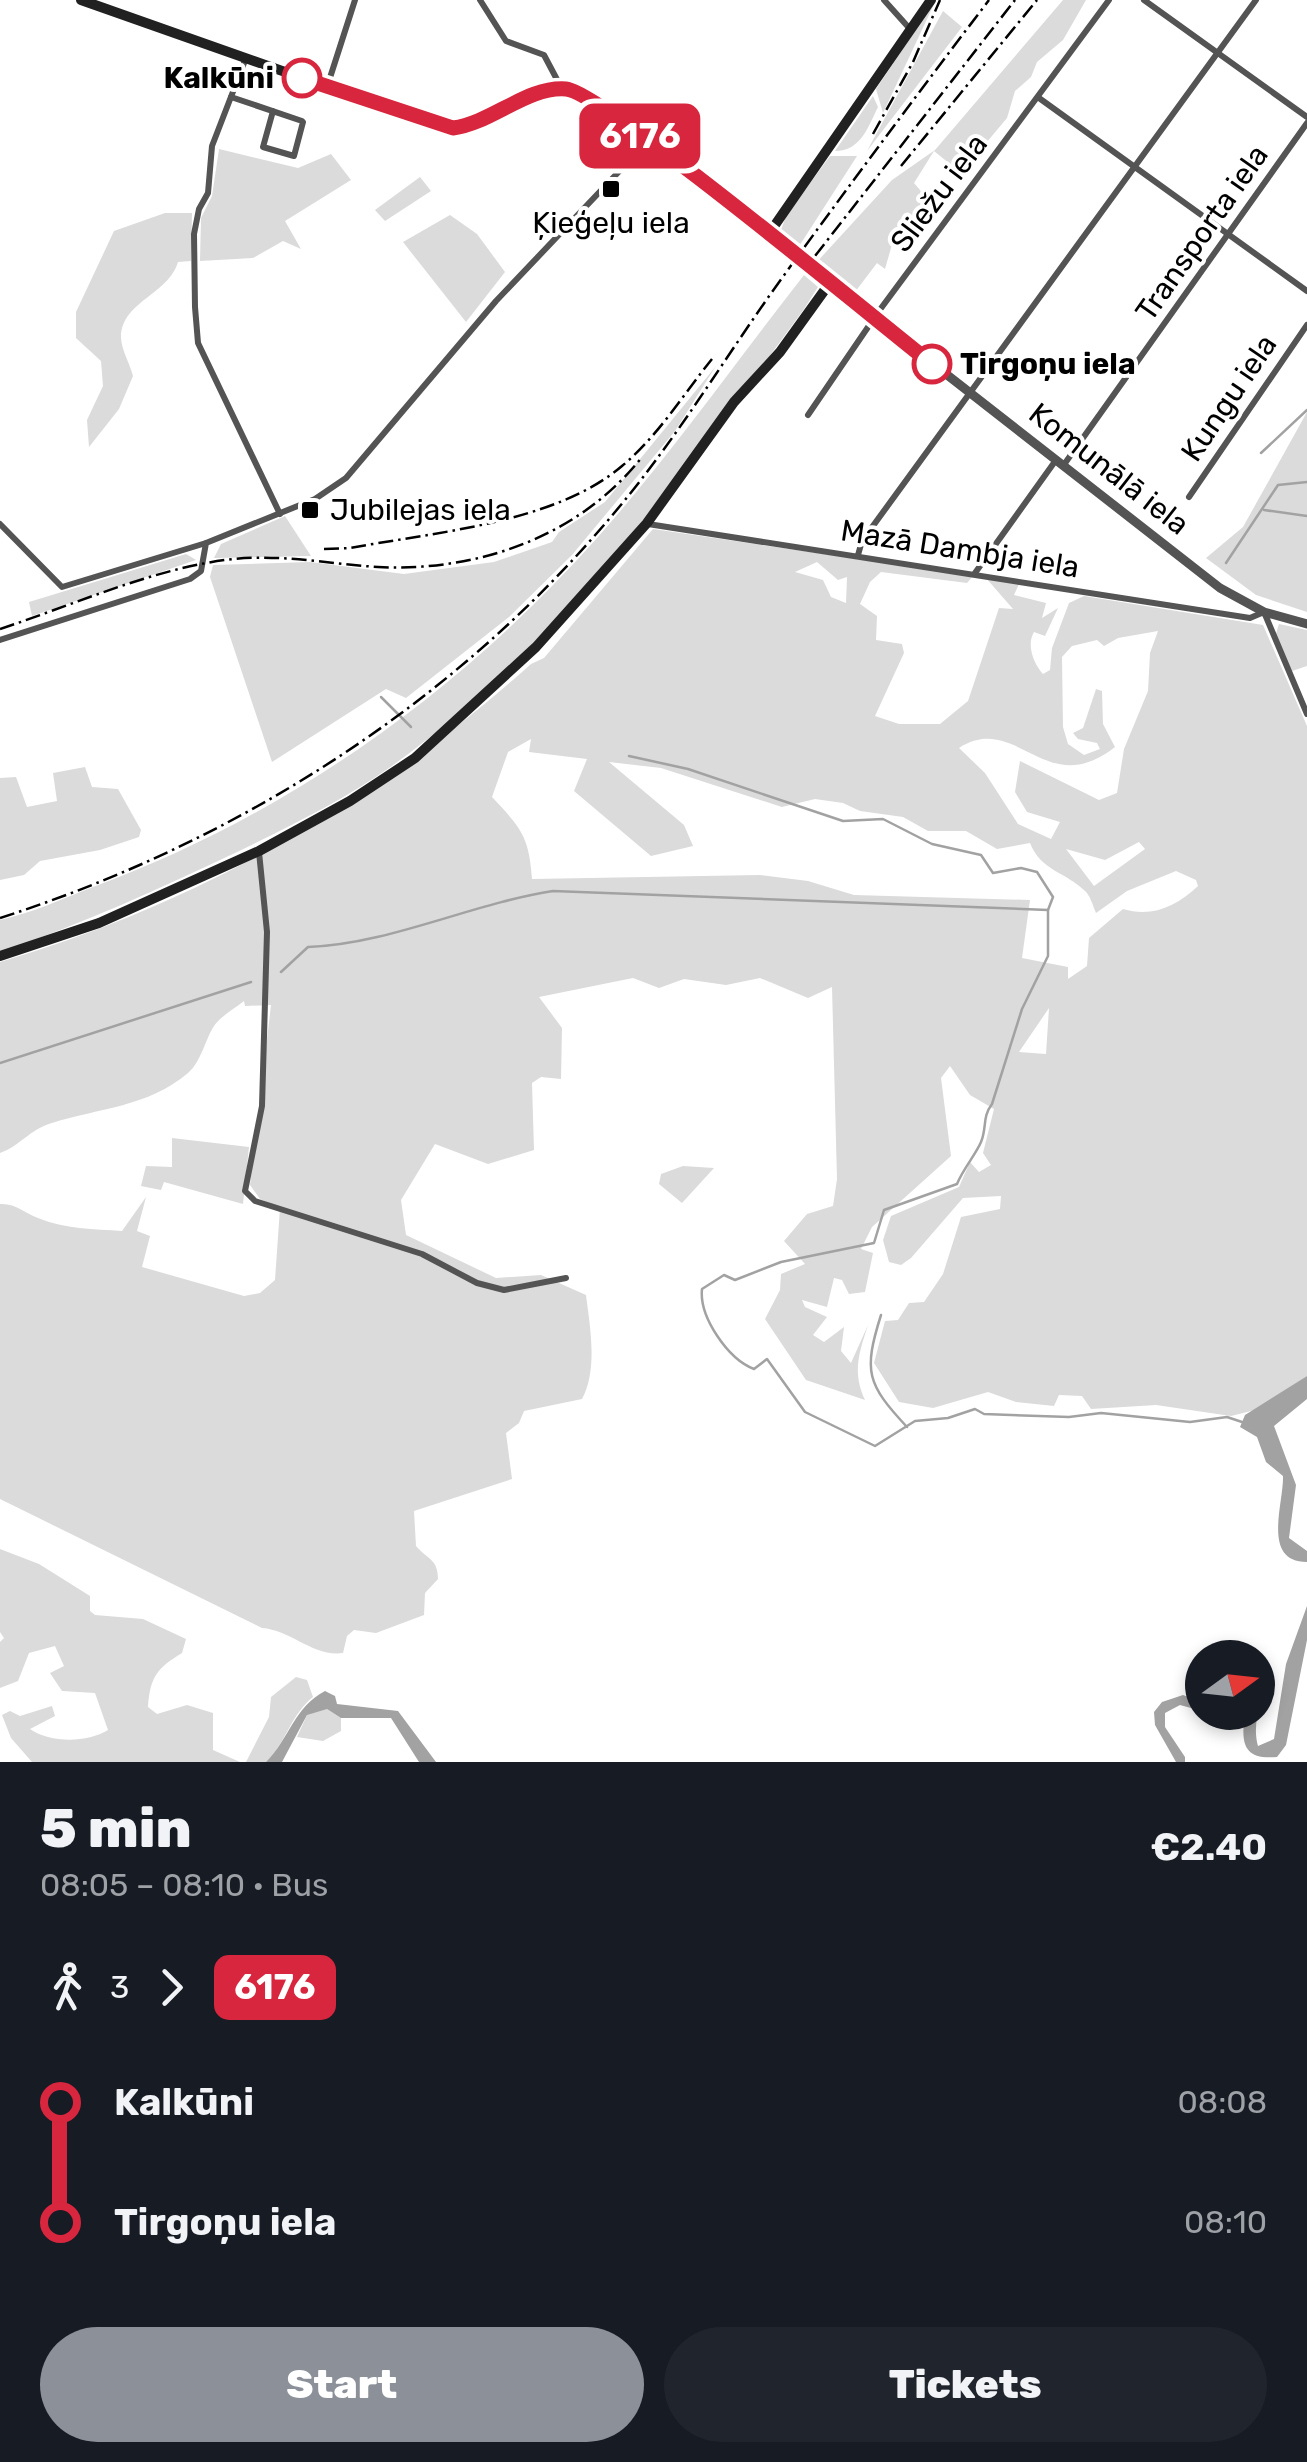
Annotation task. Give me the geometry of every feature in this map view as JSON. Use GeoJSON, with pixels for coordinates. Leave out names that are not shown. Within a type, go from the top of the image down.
{"type":"FeatureCollection","features":[{"type":"Feature","properties":{"kind":"main road"},"geometry":{"type":"LineString","coordinates":[[81,0],[453,128],[477,125],[539,93],[562,88]]}},
{"type":"Feature","properties":{"kind":"main road"},"geometry":{"type":"LineString","coordinates":[[768,235],[931,0]]}},
{"type":"Feature","properties":{"kind":"main road","name":"Komunālā iela"},"geometry":{"type":"LineString","coordinates":[[562,88],[590,97],[768,235]]}},
{"type":"Feature","properties":{"kind":"main road"},"geometry":{"type":"LineString","coordinates":[[0,956],[100,923],[259,851],[350,801],[415,758],[536,647],[647,524],[734,402],[780,352],[829,284]]}},
{"type":"Feature","properties":{"kind":"street"},"geometry":{"type":"LineString","coordinates":[[327,87],[355,0]]}},
{"type":"Feature","properties":{"kind":"street","name":"Komunālā iela"},"geometry":{"type":"LineString","coordinates":[[480,0],[506,41],[544,55],[562,88]]}},
{"type":"Feature","properties":{"kind":"street"},"geometry":{"type":"LineString","coordinates":[[884,0],[910,30]]}},
{"type":"Feature","properties":{"kind":"street","name":"Sliežu iela"},"geometry":{"type":"LineString","coordinates":[[808,415],[1109,0]]}},
{"type":"Feature","properties":{"kind":"street"},"geometry":{"type":"LineString","coordinates":[[1144,0],[1307,120]]}},
{"type":"Feature","properties":{"kind":"street"},"geometry":{"type":"LineString","coordinates":[[858,555],[862,541],[1256,0]]}},
{"type":"Feature","properties":{"kind":"street"},"geometry":{"type":"LineString","coordinates":[[246,58],[212,146],[208,192],[194,234],[198,343],[280,514]]}},
{"type":"Feature","properties":{"kind":"street"},"geometry":{"type":"LineString","coordinates":[[231,97],[273,111],[304,122],[292,157],[263,147],[273,111]]}},
{"type":"Feature","properties":{"kind":"street"},"geometry":{"type":"LineString","coordinates":[[1039,98],[1307,292]]}},
{"type":"Feature","properties":{"kind":"street","name":"Transporta iela"},"geometry":{"type":"LineString","coordinates":[[974,573],[1230,236],[1307,120]]}},
{"type":"Feature","properties":{"kind":"street"},"geometry":{"type":"LineString","coordinates":[[0,524],[62,587],[206,543],[316,499],[359,466],[496,301],[648,141]]}},
{"type":"Feature","properties":{"kind":"street","name":"Komunālā iela"},"geometry":{"type":"LineString","coordinates":[[768,235],[1220,588],[1264,612],[1307,624]]}},
{"type":"Feature","properties":{"kind":"street","name":"Kungu iela"},"geometry":{"type":"LineString","coordinates":[[1189,497],[1307,325]]}},
{"type":"Feature","properties":{"kind":"street","name":"Mazā Dambja iela"},"geometry":{"type":"LineString","coordinates":[[647,524],[1250,618],[1264,612]]}},
{"type":"Feature","properties":{"kind":"street"},"geometry":{"type":"LineString","coordinates":[[0,640],[190,579],[201,572],[206,543]]}},
{"type":"Feature","properties":{"kind":"street"},"geometry":{"type":"LineString","coordinates":[[1264,612],[1307,714]]}},
{"type":"Feature","properties":{"kind":"street"},"geometry":{"type":"LineString","coordinates":[[259,851],[267,932],[262,1106],[246,1191],[255,1200],[284,1211],[422,1254],[477,1284],[504,1290],[566,1278]]}},
{"type":"Feature","properties":{"kind":"shaded area"},"geometry":{"type":"Polygon","coordinates":[[[936,0],[883,113],[876,89],[936,0]]]}},
{"type":"Feature","properties":{"kind":"shaded area"},"geometry":{"type":"Polygon","coordinates":[[[1063,0],[1086,0],[1063,40],[1037,62],[1031,77],[1015,91],[1007,118],[961,173],[934,151],[914,183],[932,204],[893,241],[885,269],[877,263],[855,292],[815,264],[892,180],[935,150],[1063,0]]]}},
{"type":"Feature","properties":{"kind":"shaded area"},"geometry":{"type":"Polygon","coordinates":[[[943,11],[962,27],[867,151],[943,11]]]}},
{"type":"Feature","properties":{"kind":"shaded area"},"geometry":{"type":"Polygon","coordinates":[[[873,96],[878,107],[862,136],[851,147],[835,151],[873,96]]]}},
{"type":"Feature","properties":{"kind":"shaded area"},"geometry":{"type":"Polygon","coordinates":[[[219,149],[298,168],[331,154],[351,180],[285,221],[301,249],[283,241],[253,258],[200,261],[201,218],[212,196],[219,149]]]}},
{"type":"Feature","properties":{"kind":"shaded area"},"geometry":{"type":"Polygon","coordinates":[[[830,156],[857,156],[796,251],[780,233],[786,216],[830,156]]]}},
{"type":"Feature","properties":{"kind":"shaded area"},"geometry":{"type":"Polygon","coordinates":[[[420,177],[431,191],[385,221],[375,210],[420,177]]]}},
{"type":"Feature","properties":{"kind":"shaded area"},"geometry":{"type":"Polygon","coordinates":[[[165,213],[192,213],[191,261],[178,262],[165,283],[137,306],[123,325],[121,342],[133,376],[119,409],[89,447],[87,420],[103,386],[101,361],[76,338],[76,312],[114,231],[165,213]]]}},
{"type":"Feature","properties":{"kind":"shaded area"},"geometry":{"type":"Polygon","coordinates":[[[450,215],[477,234],[505,272],[466,322],[403,242],[450,215]]]}},
{"type":"Feature","properties":{"kind":"shaded area"},"geometry":{"type":"Polygon","coordinates":[[[804,275],[818,287],[804,309],[664,494],[561,614],[449,722],[371,780],[295,823],[120,905],[0,952],[0,920],[165,858],[235,824],[367,743],[429,697],[545,594],[598,537],[804,275]]]}},
{"type":"Feature","properties":{"kind":"shaded area"},"geometry":{"type":"Polygon","coordinates":[[[716,366],[675,431],[572,555],[509,617],[406,698],[386,689],[272,762],[210,577],[213,565],[310,562],[404,574],[494,562],[552,542],[559,532],[605,502],[716,366]]]}},
{"type":"Feature","properties":{"kind":"shaded area"},"geometry":{"type":"Polygon","coordinates":[[[1307,412],[1307,612],[1256,595],[1206,558],[1243,527],[1307,412]]]}},
{"type":"Feature","properties":{"kind":"shaded area"},"geometry":{"type":"Polygon","coordinates":[[[285,516],[311,556],[214,558],[221,544],[285,516]]]}},
{"type":"Feature","properties":{"kind":"shaded area"},"geometry":{"type":"Polygon","coordinates":[[[653,529],[973,576],[967,583],[881,572],[870,582],[860,604],[877,616],[876,640],[902,644],[904,653],[875,716],[899,724],[940,724],[968,701],[999,608],[1013,609],[986,578],[1019,584],[1014,595],[1046,603],[1042,618],[1058,608],[1045,636],[1034,632],[1032,637],[1032,654],[1043,674],[1050,670],[1052,648],[1069,603],[1084,596],[1263,625],[1307,726],[1307,1376],[1255,1410],[1231,1416],[1156,1405],[1091,1409],[1082,1396],[1059,1395],[1054,1406],[1016,1402],[988,1392],[933,1408],[899,1402],[874,1363],[885,1321],[898,1320],[909,1303],[924,1302],[943,1274],[961,1217],[1000,1209],[1001,1196],[963,1198],[911,1258],[901,1265],[889,1262],[883,1240],[891,1216],[959,1187],[970,1162],[979,1172],[991,1165],[983,1153],[994,1109],[970,1095],[950,1066],[941,1078],[951,1156],[872,1227],[861,1249],[873,1253],[865,1292],[849,1294],[842,1280],[834,1278],[827,1307],[802,1300],[805,1307],[827,1317],[813,1335],[824,1342],[844,1327],[841,1351],[851,1363],[868,1325],[858,1371],[865,1400],[806,1380],[765,1319],[780,1290],[781,1274],[805,1264],[784,1241],[807,1214],[833,1206],[837,1179],[832,987],[808,998],[760,978],[726,985],[684,979],[659,988],[633,978],[539,997],[562,1028],[561,1079],[541,1077],[532,1083],[534,1150],[488,1164],[435,1144],[401,1200],[406,1235],[496,1278],[541,1275],[586,1295],[592,1348],[590,1375],[582,1399],[524,1411],[519,1423],[506,1433],[512,1479],[414,1511],[416,1546],[438,1572],[438,1579],[425,1593],[424,1615],[376,1633],[354,1630],[347,1636],[343,1653],[322,1651],[262,1628],[0,1499],[0,1204],[59,1224],[122,1231],[146,1197],[137,1231],[150,1236],[142,1267],[244,1296],[260,1293],[275,1280],[280,1208],[260,1199],[250,1185],[271,1005],[245,1006],[244,1001],[224,1016],[214,1026],[192,1068],[173,1084],[140,1100],[44,1126],[0,1153],[0,962],[144,911],[282,843],[412,760],[531,664],[544,658],[653,529]],[[817,562],[795,572],[823,580],[831,597],[846,603],[847,577],[838,580],[817,562]],[[1158,631],[1118,638],[1104,646],[1097,640],[1072,646],[1062,657],[1063,727],[1068,744],[1084,755],[1100,749],[1097,743],[1078,739],[1073,733],[1083,728],[1096,689],[1102,691],[1103,724],[1115,747],[1091,761],[1069,765],[1050,762],[998,740],[979,740],[959,748],[985,773],[1018,824],[1051,839],[1060,822],[1027,812],[1015,792],[1020,761],[1099,800],[1117,793],[1124,749],[1148,691],[1150,653],[1158,631]],[[531,739],[508,752],[492,797],[522,834],[532,879],[760,875],[808,881],[854,895],[1030,900],[1022,958],[1068,967],[1068,979],[1087,966],[1089,938],[1123,909],[1144,912],[1164,908],[1198,886],[1196,880],[1176,871],[1127,891],[1096,913],[1087,893],[1041,860],[1030,843],[997,849],[966,831],[928,831],[903,817],[860,811],[843,803],[815,799],[782,807],[661,768],[609,762],[684,825],[693,846],[651,856],[574,791],[587,759],[529,752],[531,739]],[[1139,842],[1105,860],[1066,849],[1094,886],[1145,849],[1139,842]],[[1049,1008],[1019,1052],[1046,1054],[1049,1008]]]}},
{"type":"Feature","properties":{"kind":"shaded area"},"geometry":{"type":"Polygon","coordinates":[[[186,554],[196,560],[32,616],[29,602],[186,554]]]}},
{"type":"Feature","properties":{"kind":"shaded area"},"geometry":{"type":"Polygon","coordinates":[[[1279,624],[1307,630],[1307,666],[1292,671],[1275,637],[1279,624]]]}},
{"type":"Feature","properties":{"kind":"shaded area"},"geometry":{"type":"Polygon","coordinates":[[[85,767],[92,787],[118,789],[141,830],[139,837],[100,850],[40,861],[24,875],[0,880],[0,778],[16,777],[27,807],[57,801],[53,773],[85,767]]]}},
{"type":"Feature","properties":{"kind":"shaded area"},"geometry":{"type":"Polygon","coordinates":[[[172,1138],[249,1147],[243,1204],[164,1182],[161,1190],[141,1186],[146,1166],[172,1167],[172,1138]]]}},
{"type":"Feature","properties":{"kind":"shaded area"},"geometry":{"type":"Polygon","coordinates":[[[683,1166],[714,1168],[682,1203],[659,1184],[661,1174],[683,1166]]]}},
{"type":"Feature","properties":{"kind":"shaded area"},"geometry":{"type":"Polygon","coordinates":[[[1307,1376],[1307,1399],[1274,1426],[1296,1485],[1289,1538],[1307,1551],[1307,1562],[1293,1559],[1279,1542],[1283,1476],[1266,1462],[1257,1437],[1240,1427],[1245,1415],[1307,1376]]]}},
{"type":"Feature","properties":{"kind":"shaded area"},"geometry":{"type":"Polygon","coordinates":[[[0,1549],[39,1564],[90,1596],[90,1611],[95,1615],[143,1619],[186,1639],[182,1653],[156,1674],[148,1707],[157,1714],[187,1705],[213,1713],[213,1750],[240,1762],[32,1762],[11,1738],[2,1715],[10,1711],[20,1716],[52,1706],[55,1716],[30,1729],[69,1740],[108,1730],[95,1693],[62,1691],[50,1673],[64,1666],[55,1646],[29,1653],[18,1681],[0,1688],[0,1642],[4,1638],[0,1632],[0,1549]]]}},
{"type":"Feature","properties":{"kind":"shaded area"},"geometry":{"type":"Polygon","coordinates":[[[1307,1606],[1307,1640],[1286,1745],[1277,1757],[1257,1755],[1246,1747],[1243,1730],[1256,1730],[1258,1746],[1274,1739],[1286,1664],[1307,1606]]]}},
{"type":"Feature","properties":{"kind":"shaded area"},"geometry":{"type":"Polygon","coordinates":[[[296,1677],[307,1680],[313,1697],[266,1762],[246,1762],[269,1717],[271,1697],[296,1677]]]}},
{"type":"Feature","properties":{"kind":"shaded area"},"geometry":{"type":"Polygon","coordinates":[[[325,1691],[335,1696],[337,1704],[398,1711],[436,1762],[419,1762],[391,1718],[341,1718],[327,1709],[307,1715],[282,1762],[266,1762],[306,1705],[325,1691]]]}},
{"type":"Feature","properties":{"kind":"shaded area"},"geometry":{"type":"Polygon","coordinates":[[[1185,1696],[1185,1706],[1165,1713],[1165,1727],[1185,1762],[1176,1762],[1155,1725],[1154,1712],[1162,1702],[1185,1696]]]}},
{"type":"Feature","properties":{"kind":"shaded area"},"geometry":{"type":"Polygon","coordinates":[[[327,1709],[341,1718],[341,1731],[323,1741],[297,1737],[307,1715],[327,1709]]]}},
{"type":"Feature","properties":{"kind":"waterway"},"geometry":{"type":"LineString","coordinates":[[1261,453],[1307,410]]}},
{"type":"Feature","properties":{"kind":"waterway"},"geometry":{"type":"LineString","coordinates":[[1226,563],[1278,485],[1307,482]]}},
{"type":"Feature","properties":{"kind":"waterway"},"geometry":{"type":"LineString","coordinates":[[1264,510],[1307,516]]}},
{"type":"Feature","properties":{"kind":"waterway"},"geometry":{"type":"LineString","coordinates":[[381,697],[411,727]]}},
{"type":"Feature","properties":{"kind":"waterway"},"geometry":{"type":"LineString","coordinates":[[629,756],[688,769],[843,821],[883,819],[932,844],[981,855],[993,873],[1021,868],[1037,872],[1053,897],[1048,910]]}},
{"type":"Feature","properties":{"kind":"waterway"},"geometry":{"type":"LineString","coordinates":[[281,972],[308,947],[369,939],[553,891],[1048,910],[1048,956],[1022,1009],[981,1142],[957,1184],[884,1210],[874,1243],[781,1262],[735,1280],[724,1275],[702,1289],[705,1312],[725,1347],[744,1364],[754,1369],[767,1359],[805,1412],[875,1446],[915,1421],[948,1418],[975,1409],[984,1414],[1069,1417],[1101,1413],[1190,1422],[1227,1417],[1242,1422]]}},
{"type":"Feature","properties":{"kind":"waterway"},"geometry":{"type":"LineString","coordinates":[[0,1063],[251,982]]}},
{"type":"Feature","properties":{"kind":"waterway"},"geometry":{"type":"LineString","coordinates":[[881,1315],[872,1350],[872,1376],[876,1388],[907,1427]]}},
{"type":"Feature","properties":{"kind":"railway"},"geometry":{"type":"LineString","coordinates":[[873,134],[913,62],[940,0]]}},
{"type":"Feature","properties":{"kind":"railway"},"geometry":{"type":"LineString","coordinates":[[0,918],[175,849],[259,805],[340,756],[416,702],[489,642],[557,577],[642,479],[782,278],[989,0]]}},
{"type":"Feature","properties":{"kind":"railway"},"geometry":{"type":"LineString","coordinates":[[815,256],[1015,0]]}},
{"type":"Feature","properties":{"kind":"railway"},"geometry":{"type":"LineString","coordinates":[[901,166],[1037,0]]}},
{"type":"Feature","properties":{"kind":"railway"},"geometry":{"type":"LineString","coordinates":[[324,549],[456,530],[563,501],[595,485],[635,454],[712,359]]}},
{"type":"Feature","properties":{"kind":"railway"},"geometry":{"type":"LineString","coordinates":[[0,629],[174,570],[233,559],[415,567],[488,555],[524,544],[588,509],[642,457]]}},
{"type":"Feature","properties":{"kind":"bus line","name":"6176"},"geometry":{"type":"LineString","coordinates":[[302,78],[453,128],[477,125],[539,93],[562,88],[576,90],[648,141],[932,364]]}},
{"type":"Feature","properties":{"kind":"place","name":"Kalkūni"},"geometry":{"type":"Point","coordinates":[302,78]}},
{"type":"Feature","properties":{"kind":"place","name":"Ķieģeļu iela"},"geometry":{"type":"Point","coordinates":[611,189]}},
{"type":"Feature","properties":{"kind":"place","name":"Tirgoņu iela"},"geometry":{"type":"Point","coordinates":[932,364]}},
{"type":"Feature","properties":{"kind":"place","name":"Jubilejas iela"},"geometry":{"type":"Point","coordinates":[310,510]}}]}
